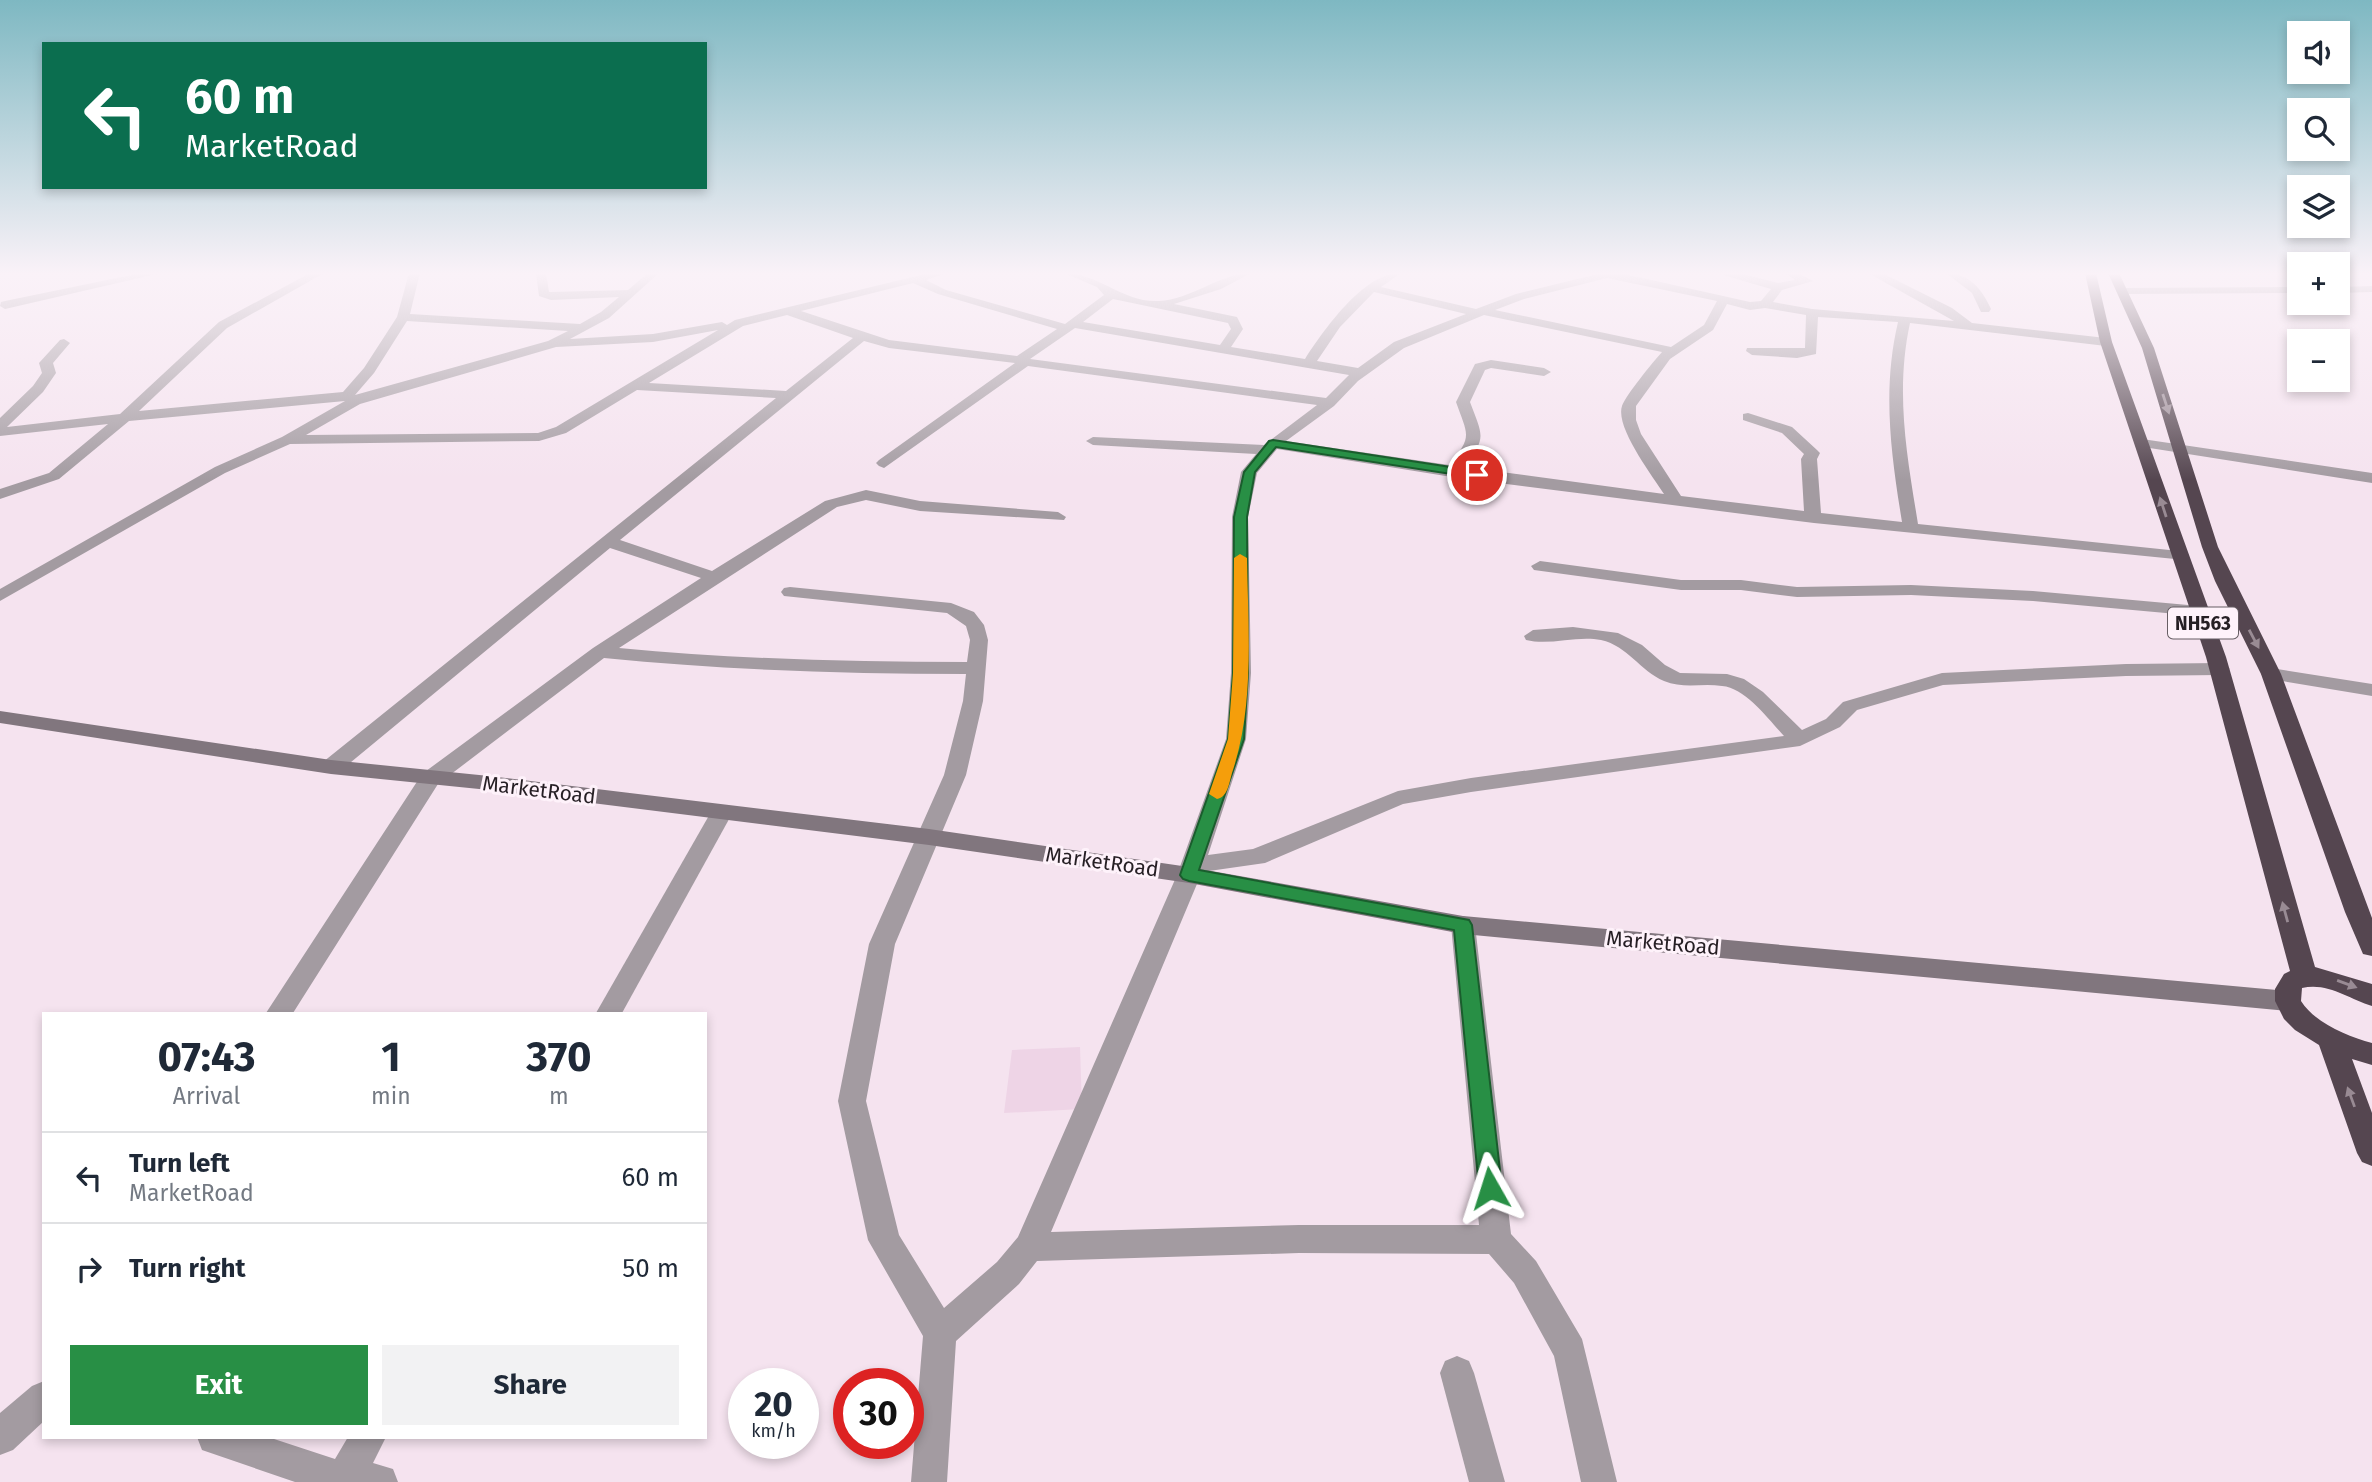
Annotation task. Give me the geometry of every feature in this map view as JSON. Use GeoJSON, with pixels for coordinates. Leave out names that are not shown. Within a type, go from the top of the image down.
{"type":"FeatureCollection","features":[{"type":"Feature","properties":{"kind":"highway","name":"NH563"},"geometry":{"type":"LineString","coordinates":[[2106,342],[2220,669],[2305,977]]}},
{"type":"Feature","properties":{"kind":"highway","name":"NH563"},"geometry":{"type":"LineString","coordinates":[[2145,342],[2210,547],[2270,674],[2364,913],[2372,947]]}},
{"type":"Feature","properties":{"kind":"highway"},"geometry":{"type":"LineString","coordinates":[[2372,996],[2342,982],[2322,977],[2305,977],[2292,981],[2287,990],[2288,1001],[2296,1014],[2330,1040],[2372,1054]]}},
{"type":"Feature","properties":{"kind":"highway"},"geometry":{"type":"LineString","coordinates":[[2330,1040],[2372,1153]]}},
{"type":"Feature","properties":{"kind":"street"},"geometry":{"type":"LineString","coordinates":[[0,494],[54,476],[125,417],[205,342]]}},
{"type":"Feature","properties":{"kind":"street"},"geometry":{"type":"LineString","coordinates":[[0,596],[220,470],[288,440],[351,398],[387,342]]}},
{"type":"Feature","properties":{"kind":"street"},"geometry":{"type":"LineString","coordinates":[[553,344],[557,342]]}},
{"type":"Feature","properties":{"kind":"street"},"geometry":{"type":"LineString","coordinates":[[0,432],[125,417],[351,398],[553,344],[584,342]]}},
{"type":"Feature","properties":{"kind":"street"},"geometry":{"type":"LineString","coordinates":[[288,440],[539,437],[561,430],[708,342]]}},
{"type":"Feature","properties":{"kind":"street"},"geometry":{"type":"LineString","coordinates":[[331,768],[607,541],[855,342]]}},
{"type":"Feature","properties":{"kind":"street"},"geometry":{"type":"LineString","coordinates":[[882,342],[1329,403]]}},
{"type":"Feature","properties":{"kind":"street"},"geometry":{"type":"LineString","coordinates":[[884,464],[1048,342]]}},
{"type":"Feature","properties":{"kind":"street"},"geometry":{"type":"LineString","coordinates":[[1169,342],[1361,373]]}},
{"type":"Feature","properties":{"kind":"street"},"geometry":{"type":"LineString","coordinates":[[1222,351],[1228,342]]}},
{"type":"Feature","properties":{"kind":"street"},"geometry":{"type":"LineString","coordinates":[[1308,363],[1323,342]]}},
{"type":"Feature","properties":{"kind":"street"},"geometry":{"type":"LineString","coordinates":[[940,1333],[1008,1273],[1029,1247],[1191,870],[1236,739],[1241,673],[1240,517],[1250,472],[1270,447],[1329,403],[1361,373],[1406,342]]}},
{"type":"Feature","properties":{"kind":"street"},"geometry":{"type":"LineString","coordinates":[[1629,342],[1673,351]]}},
{"type":"Feature","properties":{"kind":"street"},"geometry":{"type":"LineString","coordinates":[[1676,501],[1634,434],[1629,420],[1629,406],[1665,356],[1686,342]]}},
{"type":"Feature","properties":{"kind":"street"},"geometry":{"type":"LineString","coordinates":[[1752,351],[1797,354],[1811,351],[1811,342]]}},
{"type":"Feature","properties":{"kind":"street"},"geometry":{"type":"LineString","coordinates":[[1900,342],[1895,395],[1897,439],[1911,529]]}},
{"type":"Feature","properties":{"kind":"street"},"geometry":{"type":"LineString","coordinates":[[0,426],[38,389],[49,373],[46,363],[64,343]]}},
{"type":"Feature","properties":{"kind":"street"},"geometry":{"type":"LineString","coordinates":[[1452,472],[1471,448],[1475,436],[1462,402],[1480,368],[1491,364],[1544,372]]}},
{"type":"Feature","properties":{"kind":"street"},"geometry":{"type":"LineString","coordinates":[[638,386],[788,395]]}},
{"type":"Feature","properties":{"kind":"street"},"geometry":{"type":"LineString","coordinates":[[1748,417],[1787,430],[1812,453],[1809,459],[1810,492],[1814,517]]}},
{"type":"Feature","properties":{"kind":"street"},"geometry":{"type":"LineString","coordinates":[[1093,441],[1270,447],[1911,529],[2179,555]]}},
{"type":"Feature","properties":{"kind":"street"},"geometry":{"type":"LineString","coordinates":[[2142,443],[2372,478]]}},
{"type":"Feature","properties":{"kind":"street"},"geometry":{"type":"LineString","coordinates":[[280,1012],[430,779],[600,652],[714,577],[831,503],[866,495],[920,506],[1058,517]]}},
{"type":"Feature","properties":{"kind":"street"},"geometry":{"type":"LineString","coordinates":[[607,541],[714,577]]}},
{"type":"Feature","properties":{"kind":"street"},"geometry":{"type":"LineString","coordinates":[[1540,566],[1681,585],[1741,585],[1797,592],[1911,590],[2199,611]]}},
{"type":"Feature","properties":{"kind":"street"},"geometry":{"type":"LineString","coordinates":[[790,592],[951,608],[967,615],[975,625],[979,640],[973,701],[955,775],[882,944],[852,1101],[884,1240],[940,1333],[929,1482]]}},
{"type":"Feature","properties":{"kind":"street"},"geometry":{"type":"LineString","coordinates":[[1533,636],[1588,632],[1606,634],[1634,648],[1664,674],[1674,678],[1717,679],[1741,684],[1800,740]]}},
{"type":"Feature","properties":{"kind":"street"},"geometry":{"type":"LineString","coordinates":[[600,652],[713,663],[821,668],[977,668]]}},
{"type":"Feature","properties":{"kind":"street"},"geometry":{"type":"LineString","coordinates":[[1191,870],[1257,857],[1398,798],[1471,785],[1800,740],[1833,723],[1850,706],[1942,679],[2126,670],[2220,669]]}},
{"type":"Feature","properties":{"kind":"street"},"geometry":{"type":"LineString","coordinates":[[2270,674],[2372,690]]}},
{"type":"Feature","properties":{"kind":"street","name":"MarketRoad"},"geometry":{"type":"LineString","coordinates":[[0,718],[331,768],[489,783],[1191,870],[1463,925],[2288,1001]]}},
{"type":"Feature","properties":{"kind":"street"},"geometry":{"type":"LineString","coordinates":[[610,1012],[722,812]]}},
{"type":"Feature","properties":{"kind":"street"},"geometry":{"type":"LineString","coordinates":[[1463,925],[1496,1240],[1525,1272],[1570,1351],[1599,1482]]}},
{"type":"Feature","properties":{"kind":"street"},"geometry":{"type":"LineString","coordinates":[[1029,1247],[1299,1238],[1496,1240]]}},
{"type":"Feature","properties":{"kind":"street"},"geometry":{"type":"LineString","coordinates":[[1457,1373],[1486,1482]]}},
{"type":"Feature","properties":{"kind":"street"},"geometry":{"type":"LineString","coordinates":[[0,1437],[42,1400]]}},
{"type":"Feature","properties":{"kind":"street"},"geometry":{"type":"LineString","coordinates":[[221,1439],[342,1481],[380,1482]]}},
{"type":"Feature","properties":{"kind":"street"},"geometry":{"type":"LineString","coordinates":[[342,1481],[367,1439]]}},
{"type":"Feature","properties":{"kind":"shaded area"},"geometry":{"type":"Polygon","coordinates":[[[1080,1047],[1082,1109],[1004,1113],[1012,1050],[1080,1047]]]}},
{"type":"Feature","properties":{"kind":"slow traffic"},"geometry":{"type":"LineString","coordinates":[[1217,794],[1236,739],[1241,673],[1240,558]]}},
{"type":"Feature","properties":{"kind":"route"},"geometry":{"type":"LineString","coordinates":[[1477,475],[1273,444],[1250,472],[1240,517],[1241,673],[1236,739],[1189,875],[1463,925],[1490,1188]]}}]}
